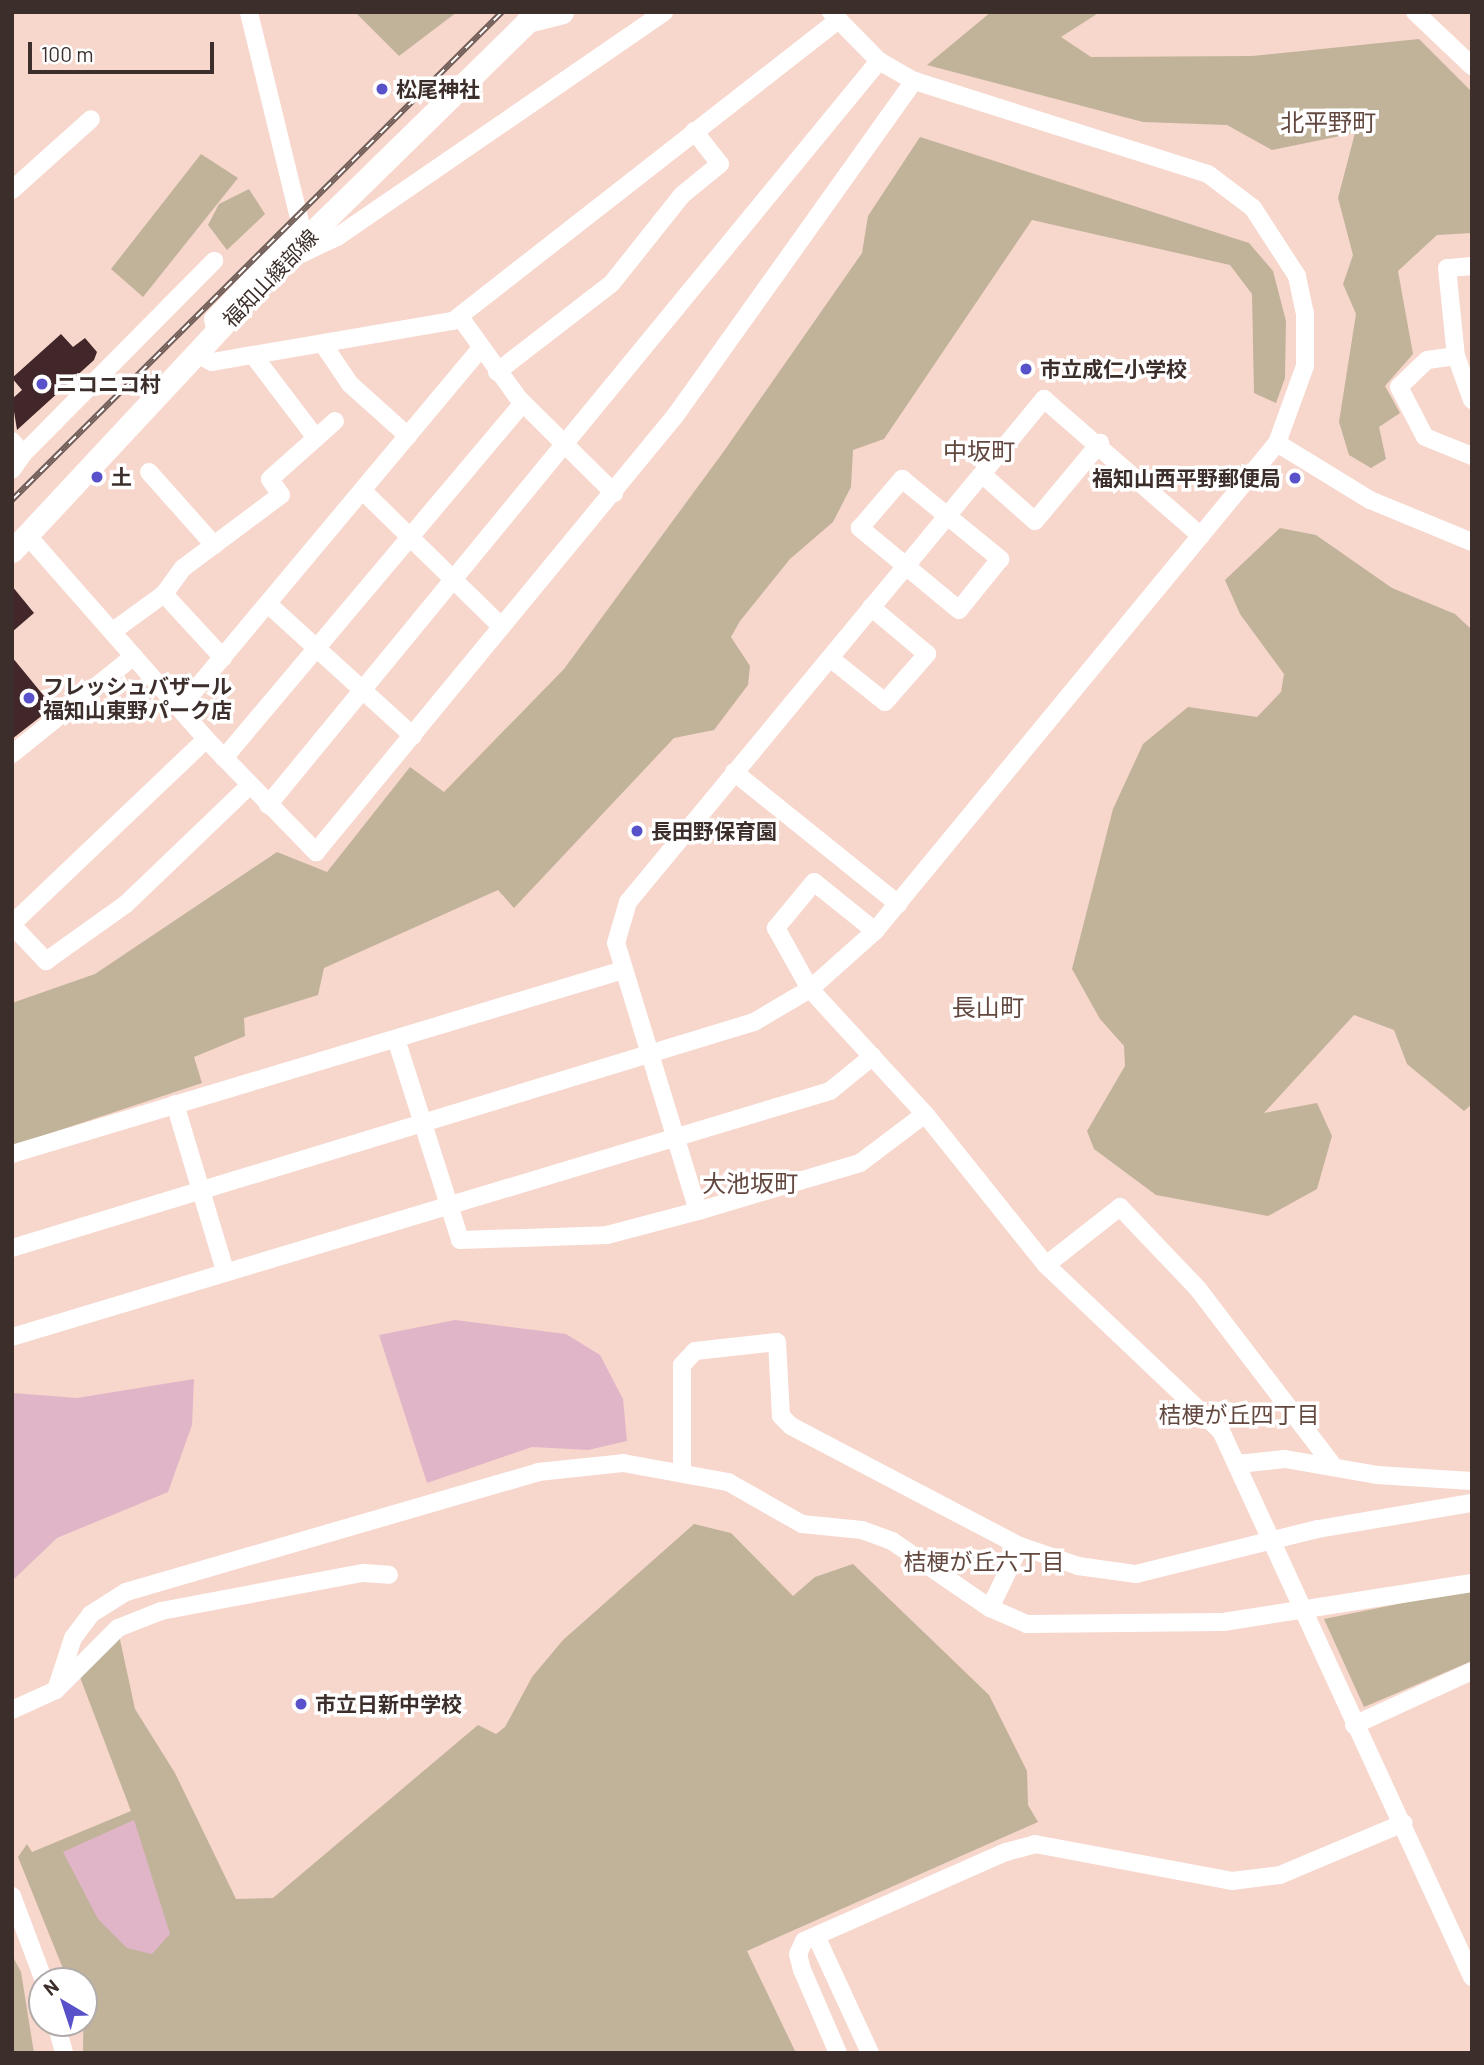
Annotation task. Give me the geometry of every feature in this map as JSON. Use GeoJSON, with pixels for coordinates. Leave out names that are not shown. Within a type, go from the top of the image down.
{"type":"FeatureCollection","features":[{"type":"Feature","properties":{"kind":"main road"},"geometry":{"type":"LineString","coordinates":[[532,17],[562,12]]}},
{"type":"Feature","properties":{"kind":"main road","name":"福知山綾部線"},"geometry":{"type":"LineString","coordinates":[[17,544],[281,264],[532,17]]}},
{"type":"Feature","properties":{"kind":"street"},"geometry":{"type":"LineString","coordinates":[[216,334],[213,319],[301,226],[249,12]]}},
{"type":"Feature","properties":{"kind":"street"},"geometry":{"type":"LineString","coordinates":[[281,264],[328,242],[663,12]]}},
{"type":"Feature","properties":{"kind":"street"},"geometry":{"type":"LineString","coordinates":[[1415,12],[1472,66]]}},
{"type":"Feature","properties":{"kind":"street"},"geometry":{"type":"LineString","coordinates":[[12,1248],[754,1022],[810,989],[875,931],[1277,443],[1305,366],[1305,314],[1297,276],[1253,208],[1208,173],[914,81],[879,61],[834,16],[460,317],[325,347],[212,362],[197,354]]}},
{"type":"Feature","properties":{"kind":"street"},"geometry":{"type":"LineString","coordinates":[[268,804],[879,61]]}},
{"type":"Feature","properties":{"kind":"street"},"geometry":{"type":"LineString","coordinates":[[17,544],[113,631],[206,739],[317,852],[614,493],[914,81]]}},
{"type":"Feature","properties":{"kind":"street"},"geometry":{"type":"LineString","coordinates":[[12,190],[91,119]]}},
{"type":"Feature","properties":{"kind":"street"},"geometry":{"type":"LineString","coordinates":[[497,372],[612,284],[682,195],[720,164],[694,131]]}},
{"type":"Feature","properties":{"kind":"street"},"geometry":{"type":"LineString","coordinates":[[12,470],[18,448],[214,261]]}},
{"type":"Feature","properties":{"kind":"street"},"geometry":{"type":"LineString","coordinates":[[1472,266],[1447,268],[1455,356],[1472,400]]}},
{"type":"Feature","properties":{"kind":"street"},"geometry":{"type":"LineString","coordinates":[[460,317],[479,350],[523,403],[614,493]]}},
{"type":"Feature","properties":{"kind":"street"},"geometry":{"type":"LineString","coordinates":[[325,347],[350,384],[408,436]]}},
{"type":"Feature","properties":{"kind":"street"},"geometry":{"type":"LineString","coordinates":[[180,708],[479,350]]}},
{"type":"Feature","properties":{"kind":"street"},"geometry":{"type":"LineString","coordinates":[[253,355],[316,438]]}},
{"type":"Feature","properties":{"kind":"street"},"geometry":{"type":"LineString","coordinates":[[1455,356],[1427,360],[1399,387],[1425,437],[1472,456]]}},
{"type":"Feature","properties":{"kind":"street"},"geometry":{"type":"LineString","coordinates":[[698,1211],[616,943],[628,901],[1044,399],[1100,443],[1201,536]]}},
{"type":"Feature","properties":{"kind":"street"},"geometry":{"type":"LineString","coordinates":[[224,758],[407,534],[523,403]]}},
{"type":"Feature","properties":{"kind":"street"},"geometry":{"type":"LineString","coordinates":[[113,631],[164,594],[183,568],[281,495],[270,479],[335,421]]}},
{"type":"Feature","properties":{"kind":"street"},"geometry":{"type":"LineString","coordinates":[[983,475],[1034,521],[1100,443]]}},
{"type":"Feature","properties":{"kind":"street"},"geometry":{"type":"LineString","coordinates":[[1277,443],[1370,500],[1472,542]]}},
{"type":"Feature","properties":{"kind":"street"},"geometry":{"type":"LineString","coordinates":[[149,472],[214,545]]}},
{"type":"Feature","properties":{"kind":"street"},"geometry":{"type":"LineString","coordinates":[[902,479],[1000,559],[959,610],[905,566],[860,528],[902,479]]}},
{"type":"Feature","properties":{"kind":"street"},"geometry":{"type":"LineString","coordinates":[[363,491],[502,627]]}},
{"type":"Feature","properties":{"kind":"street"},"geometry":{"type":"LineString","coordinates":[[164,594],[223,658]]}},
{"type":"Feature","properties":{"kind":"street"},"geometry":{"type":"LineString","coordinates":[[268,604],[413,736]]}},
{"type":"Feature","properties":{"kind":"street"},"geometry":{"type":"LineString","coordinates":[[830,658],[886,702],[926,654],[871,607]]}},
{"type":"Feature","properties":{"kind":"street"},"geometry":{"type":"LineString","coordinates":[[12,754],[134,656]]}},
{"type":"Feature","properties":{"kind":"street"},"geometry":{"type":"LineString","coordinates":[[206,739],[12,925],[46,961],[127,904],[250,785]]}},
{"type":"Feature","properties":{"kind":"street"},"geometry":{"type":"LineString","coordinates":[[734,772],[898,904]]}},
{"type":"Feature","properties":{"kind":"street"},"geometry":{"type":"LineString","coordinates":[[875,931],[814,882],[776,928],[810,989],[925,1114],[1046,1265],[1082,1305],[1194,1399],[1241,1472],[1311,1633],[1404,1823],[1472,1977]]}},
{"type":"Feature","properties":{"kind":"street"},"geometry":{"type":"LineString","coordinates":[[12,1154],[623,970]]}},
{"type":"Feature","properties":{"kind":"street"},"geometry":{"type":"LineString","coordinates":[[396,1038],[460,1240],[607,1235],[698,1211],[860,1163],[925,1114]]}},
{"type":"Feature","properties":{"kind":"street"},"geometry":{"type":"LineString","coordinates":[[12,1337],[830,1091],[873,1056]]}},
{"type":"Feature","properties":{"kind":"street"},"geometry":{"type":"LineString","coordinates":[[175,1104],[204,1188],[225,1271]]}},
{"type":"Feature","properties":{"kind":"street"},"geometry":{"type":"LineString","coordinates":[[1046,1265],[1120,1207],[1198,1289],[1332,1464]]}},
{"type":"Feature","properties":{"kind":"street"},"geometry":{"type":"LineString","coordinates":[[682,1469],[682,1365],[695,1351],[777,1342],[781,1416],[791,1426],[1020,1546],[1077,1566],[1136,1574],[1318,1529],[1472,1503]]}},
{"type":"Feature","properties":{"kind":"street"},"geometry":{"type":"LineString","coordinates":[[56,1690],[73,1638],[91,1614],[126,1592],[538,1472],[622,1464],[682,1469],[728,1482],[802,1524],[862,1530],[892,1541],[990,1608],[1027,1624],[1223,1622],[1472,1583]]}},
{"type":"Feature","properties":{"kind":"street"},"geometry":{"type":"LineString","coordinates":[[1241,1472],[1332,1464],[1377,1475],[1472,1481]]}},
{"type":"Feature","properties":{"kind":"street"},"geometry":{"type":"LineString","coordinates":[[990,1608],[1020,1546]]}},
{"type":"Feature","properties":{"kind":"street"},"geometry":{"type":"LineString","coordinates":[[12,1710],[56,1690],[118,1628],[161,1611],[363,1573],[389,1575]]}},
{"type":"Feature","properties":{"kind":"street"},"geometry":{"type":"LineString","coordinates":[[1354,1724],[1472,1671]]}},
{"type":"Feature","properties":{"kind":"street"},"geometry":{"type":"LineString","coordinates":[[838,2053],[798,1954],[816,1936],[1035,1844],[1232,1881],[1280,1875],[1404,1823]]}},
{"type":"Feature","properties":{"kind":"street"},"geometry":{"type":"LineString","coordinates":[[12,1896],[39,1967]]}},
{"type":"Feature","properties":{"kind":"street"},"geometry":{"type":"LineString","coordinates":[[816,1936],[870,2053]]}},
{"type":"Feature","properties":{"kind":"shaded area"},"geometry":{"type":"Polygon","coordinates":[[[355,12],[457,12],[399,56],[355,12]]]}},
{"type":"Feature","properties":{"kind":"shaded area"},"geometry":{"type":"Polygon","coordinates":[[[991,12],[1100,12],[1061,37],[1091,57],[1252,56],[1419,39],[1472,92],[1472,233],[1437,235],[1398,271],[1413,354],[1385,386],[1400,413],[1379,427],[1386,459],[1371,468],[1349,455],[1339,422],[1356,314],[1343,284],[1353,255],[1338,198],[1355,133],[1272,150],[1227,125],[1143,122],[927,65],[991,12]]]}},
{"type":"Feature","properties":{"kind":"shaded area"},"geometry":{"type":"Polygon","coordinates":[[[920,137],[1249,243],[1273,271],[1286,321],[1285,378],[1276,403],[1254,393],[1252,294],[1230,265],[1032,220],[884,439],[853,450],[851,487],[833,522],[790,559],[740,621],[731,637],[750,666],[748,685],[714,730],[674,738],[514,908],[498,890],[324,968],[318,995],[244,1018],[245,1036],[194,1057],[202,1083],[12,1146],[12,1003],[95,974],[277,852],[327,872],[410,767],[444,792],[564,669],[724,451],[862,253],[868,216],[920,137]]]}},
{"type":"Feature","properties":{"kind":"shaded area"},"geometry":{"type":"Polygon","coordinates":[[[201,154],[238,178],[143,297],[111,269],[201,154]]]}},
{"type":"Feature","properties":{"kind":"shaded area"},"geometry":{"type":"Polygon","coordinates":[[[249,189],[265,214],[227,250],[208,225],[219,204],[249,189]]]}},
{"type":"Feature","properties":{"kind":"shaded area"},"geometry":{"type":"Polygon","coordinates":[[[1280,528],[1316,535],[1392,588],[1455,614],[1472,630],[1472,1104],[1464,1111],[1407,1064],[1394,1030],[1354,1015],[1264,1113],[1317,1103],[1332,1136],[1317,1189],[1268,1216],[1156,1195],[1094,1149],[1087,1131],[1125,1066],[1124,1046],[1100,1019],[1072,969],[1113,809],[1143,744],[1188,707],[1257,717],[1281,692],[1284,674],[1240,614],[1225,580],[1280,528]]]}},
{"type":"Feature","properties":{"kind":"shaded area"},"geometry":{"type":"Polygon","coordinates":[[[455,1320],[566,1334],[600,1355],[623,1399],[627,1441],[588,1450],[532,1447],[427,1483],[379,1335],[455,1320]]]}},
{"type":"Feature","properties":{"kind":"shaded area"},"geometry":{"type":"Polygon","coordinates":[[[194,1379],[192,1425],[168,1492],[57,1538],[12,1581],[12,1393],[77,1398],[194,1379]]]}},
{"type":"Feature","properties":{"kind":"shaded area"},"geometry":{"type":"Polygon","coordinates":[[[694,1524],[731,1533],[793,1596],[815,1577],[853,1564],[989,1695],[1027,1771],[1028,1805],[1038,1822],[747,1951],[796,2053],[83,2053],[83,2037],[98,2037],[98,1967],[62,1967],[18,1857],[27,1844],[32,1852],[131,1811],[78,1672],[119,1635],[135,1709],[175,1773],[236,1899],[273,1898],[478,1725],[496,1734],[505,1727],[532,1677],[563,1640],[694,1524]]]}},
{"type":"Feature","properties":{"kind":"shaded area"},"geometry":{"type":"Polygon","coordinates":[[[1472,1589],[1472,1661],[1364,1707],[1324,1619],[1472,1589]]]}},
{"type":"Feature","properties":{"kind":"shaded area"},"geometry":{"type":"Polygon","coordinates":[[[134,1820],[170,1934],[152,1954],[127,1948],[98,1919],[63,1852],[134,1820]]]}},
{"type":"Feature","properties":{"kind":"shaded area"},"geometry":{"type":"Polygon","coordinates":[[[12,1955],[21,1972],[28,2016],[28,2037],[31,2037],[34,2053],[12,2053],[12,1955]]]}},
{"type":"Feature","properties":{"kind":"building","name":"ニコニコ村"},"geometry":{"type":"Polygon","coordinates":[[[61,334],[73,347],[85,338],[97,352],[94,360],[17,430],[12,399],[22,390],[12,378],[61,334]]]}},
{"type":"Feature","properties":{"kind":"building"},"geometry":{"type":"Polygon","coordinates":[[[12,586],[34,613],[12,632],[12,586]]]}},
{"type":"Feature","properties":{"kind":"building","name":"フレッシュバザール 福知山東野パーク店"},"geometry":{"type":"Polygon","coordinates":[[[12,657],[53,707],[12,739],[12,657]]]}},
{"type":"Feature","properties":{"kind":"railway"},"geometry":{"type":"LineString","coordinates":[[12,500],[502,12]]}},
{"type":"Feature","properties":{"kind":"place","name":"松尾神社"},"geometry":{"type":"Point","coordinates":[382,89]}},
{"type":"Feature","properties":{"kind":"place","name":"市立成仁小学校"},"geometry":{"type":"Point","coordinates":[1026,369]}},
{"type":"Feature","properties":{"kind":"place","name":"ニコニコ村"},"geometry":{"type":"Point","coordinates":[42,384]}},
{"type":"Feature","properties":{"kind":"place","name":"土"},"geometry":{"type":"Point","coordinates":[97,477]}},
{"type":"Feature","properties":{"kind":"place","name":"福知山西平野郵便局"},"geometry":{"type":"Point","coordinates":[1295,478]}},
{"type":"Feature","properties":{"kind":"place","name":"フレッシュバザール 福知山東野パーク店"},"geometry":{"type":"Point","coordinates":[29,698]}},
{"type":"Feature","properties":{"kind":"place","name":"長田野保育園"},"geometry":{"type":"Point","coordinates":[637,831]}},
{"type":"Feature","properties":{"kind":"place","name":"市立日新中学校"},"geometry":{"type":"Point","coordinates":[301,1704]}},
{"type":"Feature","properties":{"kind":"district","name":"北平野町"},"geometry":{"type":"Point","coordinates":[1328,122]}},
{"type":"Feature","properties":{"kind":"district","name":"中坂町"},"geometry":{"type":"Point","coordinates":[979,451]}},
{"type":"Feature","properties":{"kind":"district","name":"長山町"},"geometry":{"type":"Point","coordinates":[988,1007]}},
{"type":"Feature","properties":{"kind":"district","name":"大池坂町"},"geometry":{"type":"Point","coordinates":[750,1183]}},
{"type":"Feature","properties":{"kind":"district","name":"桔梗が丘四丁目"},"geometry":{"type":"Point","coordinates":[1239,1414]}},
{"type":"Feature","properties":{"kind":"district","name":"桔梗が丘六丁目"},"geometry":{"type":"Point","coordinates":[984,1561]}}]}
